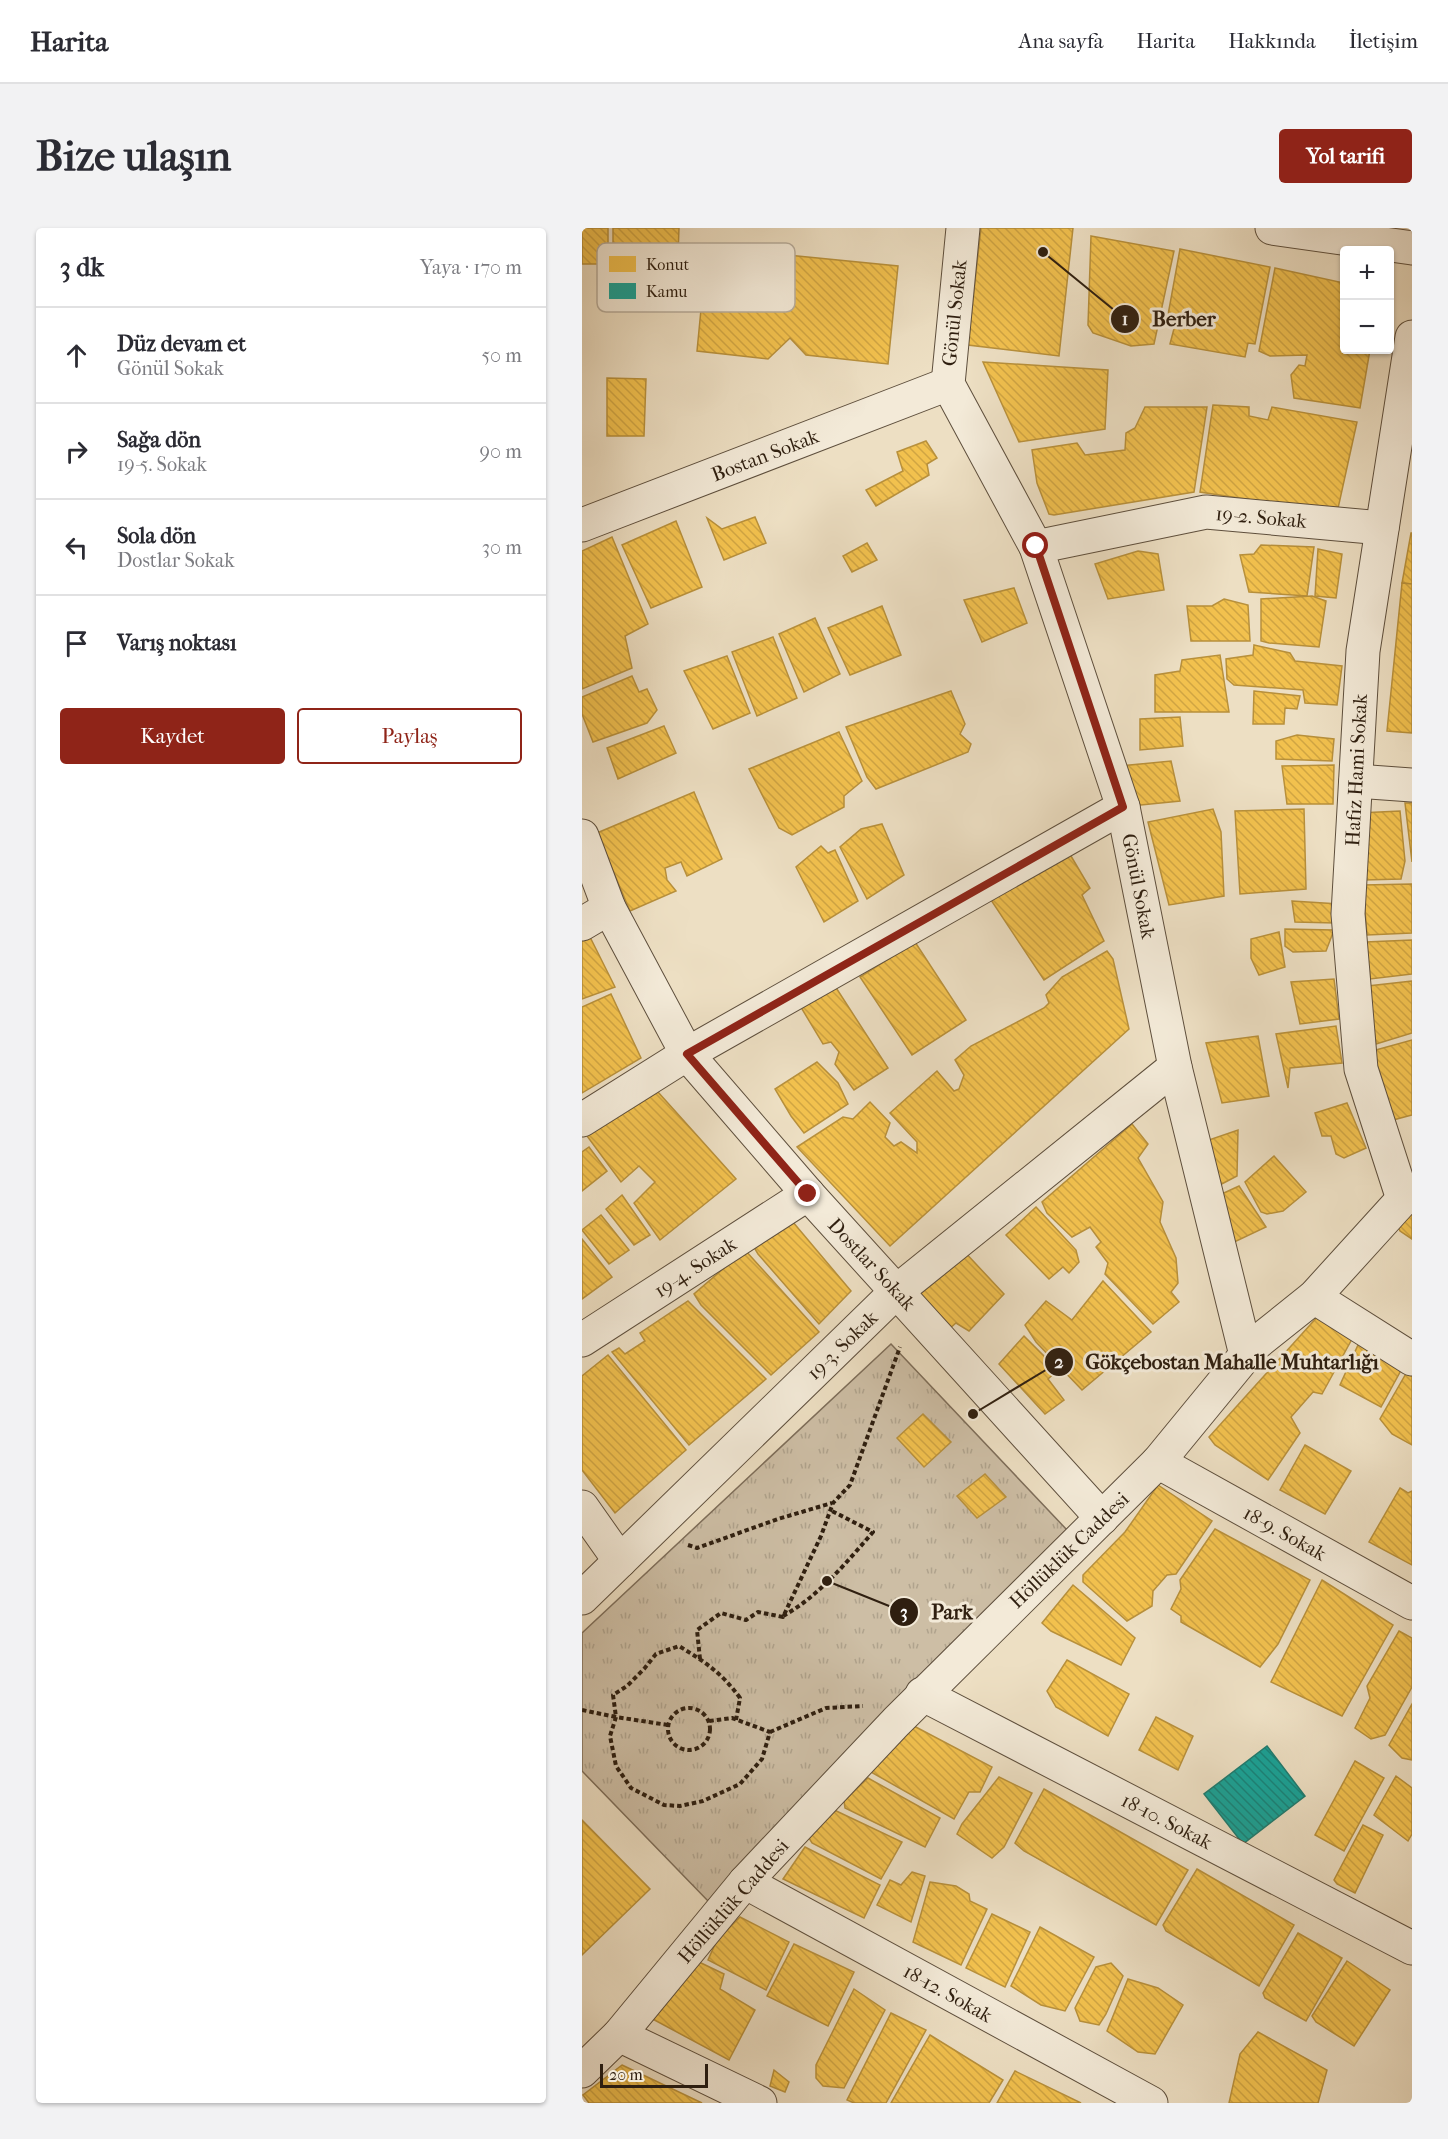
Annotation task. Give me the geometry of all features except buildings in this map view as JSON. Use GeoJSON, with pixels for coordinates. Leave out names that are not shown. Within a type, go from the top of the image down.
{"type":"FeatureCollection","features":[{"type":"Feature","properties":{"kind":"street","name":"Gönül Sokak"},"geometry":{"type":"LineString","coordinates":[[963,228],[948,384],[1036,546],[1123,807],[1175,1067],[1246,1355]]}},
{"type":"Feature","properties":{"kind":"street"},"geometry":{"type":"LineString","coordinates":[[1272,228],[1333,232],[1412,248]]}},
{"type":"Feature","properties":{"kind":"street","name":"Hafız Hami Sokak"},"geometry":{"type":"LineString","coordinates":[[1407,1195],[1361,1069],[1348,914],[1363,651],[1412,337]]}},
{"type":"Feature","properties":{"kind":"street","name":"Bostan Sokak"},"geometry":{"type":"LineString","coordinates":[[582,525],[948,384]]}},
{"type":"Feature","properties":{"kind":"street","name":"19-2. Sokak"},"geometry":{"type":"LineString","coordinates":[[1036,546],[1206,512],[1382,528]]}},
{"type":"Feature","properties":{"kind":"street"},"geometry":{"type":"LineString","coordinates":[[1356,781],[1412,785]]}},
{"type":"Feature","properties":{"kind":"street"},"geometry":{"type":"LineString","coordinates":[[582,1119],[687,1054],[1123,807]]}},
{"type":"Feature","properties":{"kind":"street","name":"Dostlar Sokak"},"geometry":{"type":"LineString","coordinates":[[582,836],[596,916],[687,1054],[808,1194],[1102,1518]]}},
{"type":"Feature","properties":{"kind":"street","name":"19-3. Sokak"},"geometry":{"type":"LineString","coordinates":[[582,1598],[650,1531],[906,1300],[1175,1067]]}},
{"type":"Feature","properties":{"kind":"street","name":"19-4. Sokak"},"geometry":{"type":"LineString","coordinates":[[582,1340],[808,1194]]}},
{"type":"Feature","properties":{"kind":"street","name":"Höllüklük Caddesi"},"geometry":{"type":"LineString","coordinates":[[582,2071],[619,2035],[746,1882],[922,1694],[1158,1462],[1254,1345],[1314,1297],[1407,1195]]}},
{"type":"Feature","properties":{"kind":"street"},"geometry":{"type":"LineString","coordinates":[[1314,1297],[1412,1359]]}},
{"type":"Feature","properties":{"kind":"street","name":"18-9. Sokak"},"geometry":{"type":"LineString","coordinates":[[1158,1462],[1412,1603]]}},
{"type":"Feature","properties":{"kind":"street"},"geometry":{"type":"LineString","coordinates":[[582,1507],[620,1561]]}},
{"type":"Feature","properties":{"kind":"street","name":"18-10. Sokak"},"geometry":{"type":"LineString","coordinates":[[922,1694],[1412,1948]]}},
{"type":"Feature","properties":{"kind":"street","name":"18-12. Sokak"},"geometry":{"type":"LineString","coordinates":[[746,1882],[1151,2103]]}},
{"type":"Feature","properties":{"kind":"street"},"geometry":{"type":"LineString","coordinates":[[619,2035],[760,2103]]}},
{"type":"Feature","properties":{"kind":"path"},"geometry":{"type":"LineString","coordinates":[[650,1531],[697,1548],[778,1519],[832,1503],[850,1485],[906,1300]]}},
{"type":"Feature","properties":{"kind":"path"},"geometry":{"type":"LineString","coordinates":[[783,1617],[821,1536],[832,1503]]}},
{"type":"Feature","properties":{"kind":"path"},"geometry":{"type":"LineString","coordinates":[[700,1659],[697,1630],[721,1613],[746,1620],[758,1612],[783,1617],[798,1608],[838,1572],[873,1532],[830,1510]]}},
{"type":"Feature","properties":{"kind":"path"},"geometry":{"type":"LineString","coordinates":[[736,1720],[740,1698],[727,1680],[679,1646],[656,1654],[644,1670],[613,1695],[616,1717],[609,1736],[616,1766],[631,1788],[664,1805],[680,1806],[703,1801],[740,1784],[762,1759],[770,1732]]}},
{"type":"Feature","properties":{"kind":"path"},"geometry":{"type":"LineString","coordinates":[[709,1721],[732,1718],[770,1732],[826,1708],[862,1706],[896,1722]]}},
{"type":"Feature","properties":{"kind":"path"},"geometry":{"type":"LineString","coordinates":[[682,1709],[696,1709],[709,1721],[710,1732],[705,1743],[697,1749],[686,1750],[675,1745],[669,1734],[668,1725],[673,1715],[682,1709]]}},
{"type":"Feature","properties":{"kind":"path"},"geometry":{"type":"LineString","coordinates":[[582,1710],[668,1725]]}},
{"type":"Feature","properties":{"kind":"green space"},"geometry":{"type":"Polygon","coordinates":[[[891,1344],[1067,1530],[708,1901],[582,1771],[582,1633],[891,1344]]]}},
{"type":"Feature","properties":{"kind":"place","name":"Berber"},"geometry":{"type":"Point","coordinates":[1043,252]}},
{"type":"Feature","properties":{"kind":"place","name":"Gökçebostan Mahalle Muhtarlığı"},"geometry":{"type":"Point","coordinates":[973,1414]}},
{"type":"Feature","properties":{"kind":"place","name":"Park"},"geometry":{"type":"Point","coordinates":[827,1581]}},
{"type":"Feature","properties":{"kind":"route"},"geometry":{"type":"LineString","coordinates":[[808,1194],[687,1054],[1123,807],[1036,546]]}}]}
